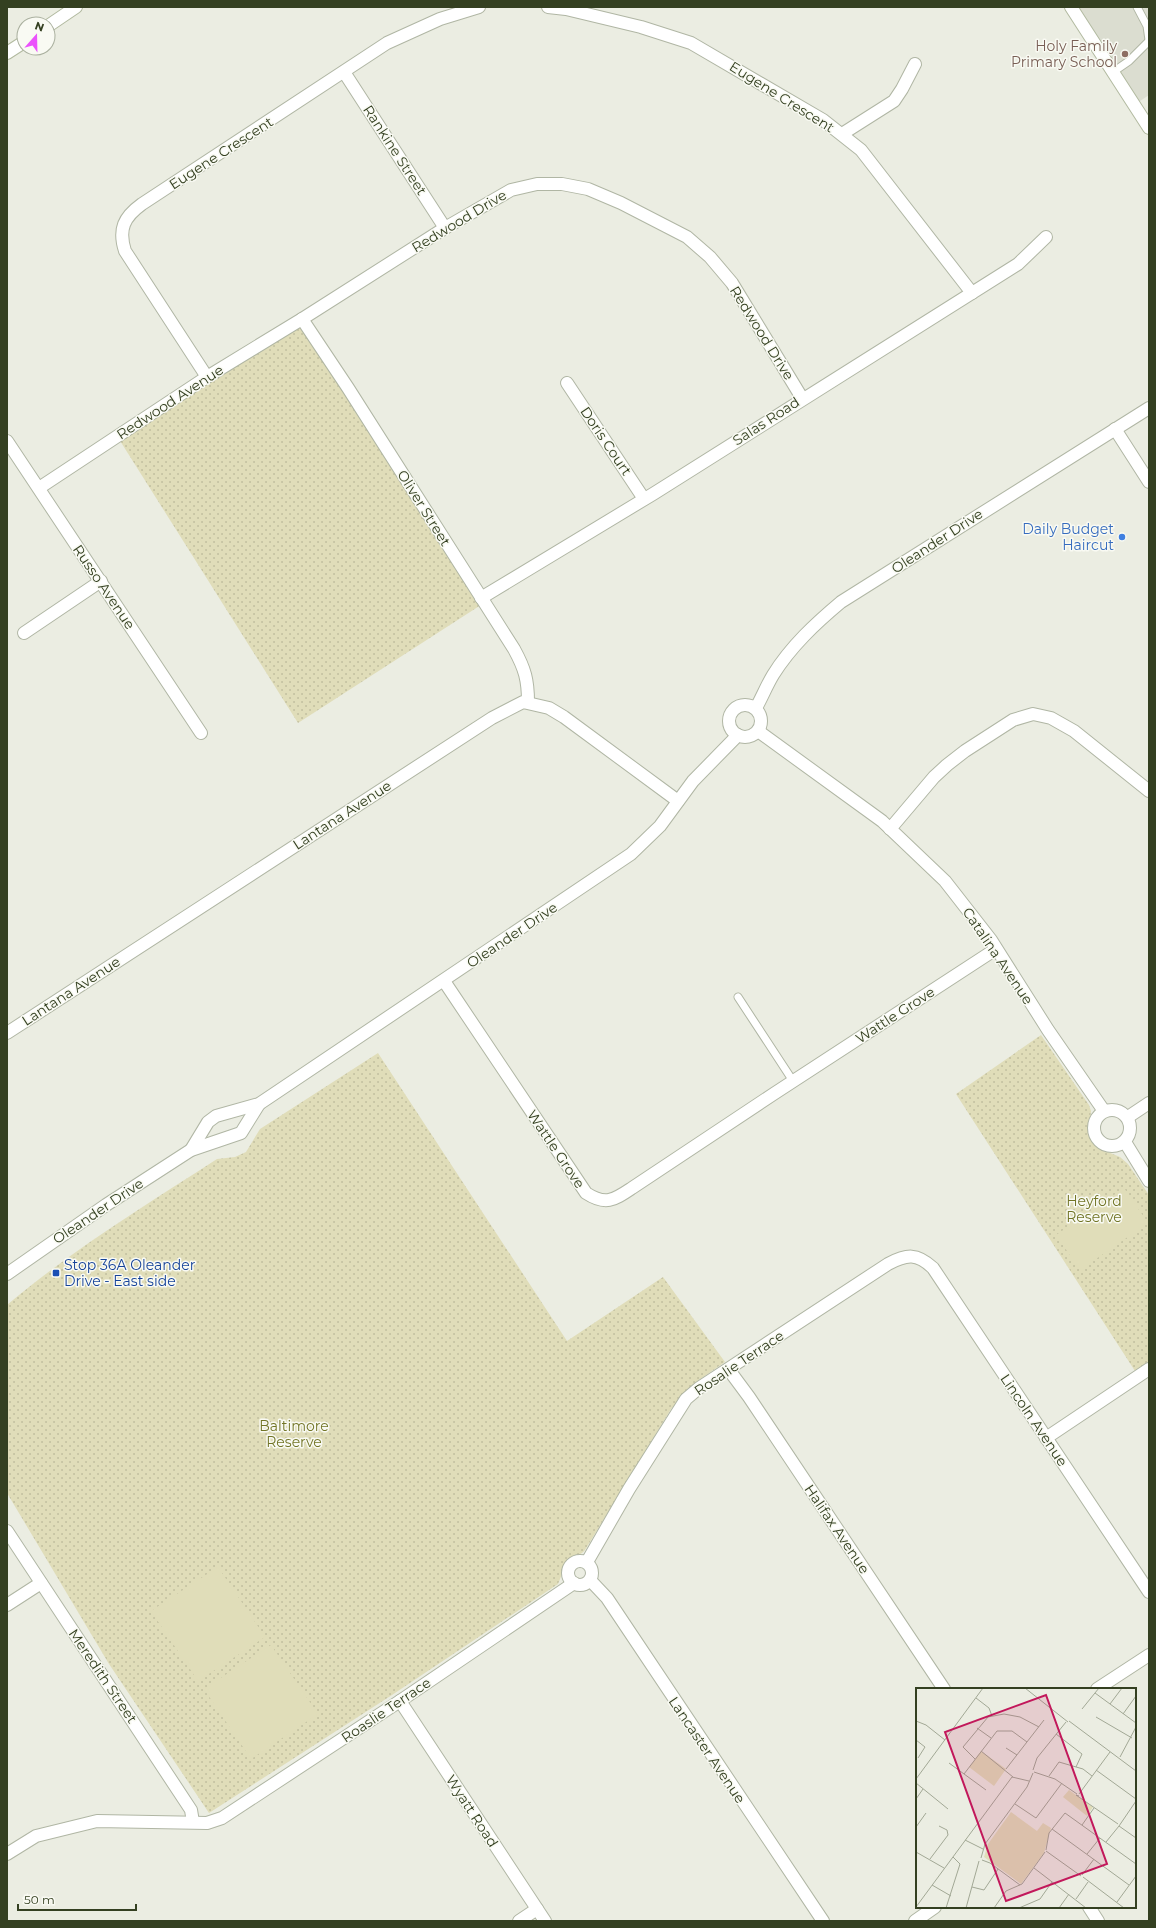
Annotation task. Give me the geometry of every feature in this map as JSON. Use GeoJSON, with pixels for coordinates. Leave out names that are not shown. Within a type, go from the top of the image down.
{"type":"FeatureCollection","features":[{"type":"Feature","properties":{"kind":"street"},"geometry":{"type":"LineString","coordinates":[[56,21],[76,7]]}},
{"type":"Feature","properties":{"kind":"street","name":"Eugene Crescent"},"geometry":{"type":"LineString","coordinates":[[207,377],[127,254],[122,241],[124,224],[132,211],[387,43],[440,19],[479,7]]}},
{"type":"Feature","properties":{"kind":"street","name":"Eugene Crescent"},"geometry":{"type":"LineString","coordinates":[[548,7],[566,9],[641,27],[691,43],[823,120],[861,150],[972,293]]}},
{"type":"Feature","properties":{"kind":"street"},"geometry":{"type":"LineString","coordinates":[[1071,7],[1149,128]]}},
{"type":"Feature","properties":{"kind":"street"},"geometry":{"type":"LineString","coordinates":[[7,54],[16,48]]}},
{"type":"Feature","properties":{"kind":"street"},"geometry":{"type":"LineString","coordinates":[[842,134],[894,101],[915,64]]}},
{"type":"Feature","properties":{"kind":"street","name":"Rankine Street"},"geometry":{"type":"LineString","coordinates":[[344,72],[445,228]]}},
{"type":"Feature","properties":{"kind":"street","name":"Redwood Drive"},"geometry":{"type":"LineString","coordinates":[[302,319],[445,228],[511,190],[537,184],[562,184],[588,189],[621,203],[687,238],[710,257],[732,283],[802,398]]}},
{"type":"Feature","properties":{"kind":"street","name":"Salas Road"},"geometry":{"type":"LineString","coordinates":[[481,598],[644,499],[802,398],[1018,264],[1046,237]]}},
{"type":"Feature","properties":{"kind":"street","name":"Redwood Avenue"},"geometry":{"type":"LineString","coordinates":[[39,488],[207,377],[302,319]]}},
{"type":"Feature","properties":{"kind":"street","name":"Oliver Street"},"geometry":{"type":"LineString","coordinates":[[302,319],[523,666],[528,681],[528,702]]}},
{"type":"Feature","properties":{"kind":"street","name":"Doris Court"},"geometry":{"type":"LineString","coordinates":[[567,383],[644,499]]}},
{"type":"Feature","properties":{"kind":"street","name":"Oleander Drive"},"geometry":{"type":"LineString","coordinates":[[756,708],[774,674],[794,647],[814,624],[841,602],[1149,408]]}},
{"type":"Feature","properties":{"kind":"street"},"geometry":{"type":"LineString","coordinates":[[1115,429],[1149,482]]}},
{"type":"Feature","properties":{"kind":"street","name":"Russo Avenue"},"geometry":{"type":"LineString","coordinates":[[7,441],[201,733]]}},
{"type":"Feature","properties":{"kind":"street"},"geometry":{"type":"LineString","coordinates":[[24,633],[100,581]]}},
{"type":"Feature","properties":{"kind":"street"},"geometry":{"type":"LineString","coordinates":[[528,702],[549,708],[564,717],[678,801]]}},
{"type":"Feature","properties":{"kind":"street","name":"Lantana Avenue"},"geometry":{"type":"LineString","coordinates":[[7,1033],[492,718],[514,705],[528,702]]}},
{"type":"Feature","properties":{"kind":"street"},"geometry":{"type":"LineString","coordinates":[[748,704],[756,708],[762,717],[761,725],[758,731],[748,737],[738,735],[729,725],[731,713],[741,705],[748,704]]}},
{"type":"Feature","properties":{"kind":"street"},"geometry":{"type":"LineString","coordinates":[[890,829],[934,777],[953,761],[1013,720],[1033,714],[1051,718],[1066,725],[1149,791]]}},
{"type":"Feature","properties":{"kind":"street","name":"Catalina Avenue"},"geometry":{"type":"LineString","coordinates":[[758,731],[890,829],[945,881],[996,949],[1048,1030],[1104,1111]]}},
{"type":"Feature","properties":{"kind":"street","name":"Oleander Drive"},"geometry":{"type":"LineString","coordinates":[[192,1150],[208,1122],[216,1116],[259,1104],[631,854],[660,826],[693,781],[738,735]]}},
{"type":"Feature","properties":{"kind":"street","name":"Wattle Grove"},"geometry":{"type":"LineString","coordinates":[[444,981],[586,1193],[599,1200],[607,1201],[617,1198],[996,949]]}},
{"type":"Feature","properties":{"kind":"street"},"geometry":{"type":"LineString","coordinates":[[1128,1117],[1149,1103]]}},
{"type":"Feature","properties":{"kind":"street","name":"Oleander Drive"},"geometry":{"type":"LineString","coordinates":[[7,1274],[106,1205],[192,1150],[241,1133],[259,1104]]}},
{"type":"Feature","properties":{"kind":"street"},"geometry":{"type":"LineString","coordinates":[[1112,1109],[1119,1110],[1128,1117],[1131,1128],[1130,1135],[1124,1142],[1112,1146],[1106,1145],[1099,1141],[1095,1136],[1095,1122],[1104,1111],[1112,1109]]}},
{"type":"Feature","properties":{"kind":"street"},"geometry":{"type":"LineString","coordinates":[[1124,1142],[1149,1181]]}},
{"type":"Feature","properties":{"kind":"street","name":"Rosalie Terrace"},"geometry":{"type":"LineString","coordinates":[[587,1562],[629,1489],[686,1399],[699,1388],[888,1264],[906,1256],[914,1256]]}},
{"type":"Feature","properties":{"kind":"street","name":"Lincoln Avenue"},"geometry":{"type":"LineString","coordinates":[[914,1256],[926,1262],[933,1268],[1149,1592]]}},
{"type":"Feature","properties":{"kind":"street"},"geometry":{"type":"LineString","coordinates":[[1046,1438],[1149,1369]]}},
{"type":"Feature","properties":{"kind":"street","name":"Halifax Avenue"},"geometry":{"type":"LineString","coordinates":[[728,1370],[758,1410],[943,1688]]}},
{"type":"Feature","properties":{"kind":"street","name":"Meredith Street"},"geometry":{"type":"LineString","coordinates":[[7,1531],[191,1810],[193,1822]]}},
{"type":"Feature","properties":{"kind":"street"},"geometry":{"type":"LineString","coordinates":[[578,1560],[587,1562],[592,1569],[593,1574],[590,1580],[584,1585],[574,1583],[568,1575],[570,1566],[578,1560]]}},
{"type":"Feature","properties":{"kind":"street","name":"Lancaster Avenue"},"geometry":{"type":"LineString","coordinates":[[590,1580],[607,1598],[823,1921]]}},
{"type":"Feature","properties":{"kind":"street"},"geometry":{"type":"LineString","coordinates":[[7,1605],[41,1583]]}},
{"type":"Feature","properties":{"kind":"street","name":"Roaslie Terrace"},"geometry":{"type":"LineString","coordinates":[[193,1822],[207,1823],[222,1818],[400,1701],[574,1583]]}},
{"type":"Feature","properties":{"kind":"street"},"geometry":{"type":"LineString","coordinates":[[1099,1688],[1149,1655]]}},
{"type":"Feature","properties":{"kind":"street","name":"Wyatt Road"},"geometry":{"type":"LineString","coordinates":[[400,1701],[545,1921]]}},
{"type":"Feature","properties":{"kind":"street"},"geometry":{"type":"LineString","coordinates":[[7,1854],[36,1836],[97,1821],[193,1822]]}},
{"type":"Feature","properties":{"kind":"street"},"geometry":{"type":"LineString","coordinates":[[915,1921],[934,1908]]}},
{"type":"Feature","properties":{"kind":"street"},"geometry":{"type":"LineString","coordinates":[[1090,1908],[1098,1921]]}},
{"type":"Feature","properties":{"kind":"street"},"geometry":{"type":"LineString","coordinates":[[519,1921],[537,1909]]}},
{"type":"Feature","properties":{"kind":"lane"},"geometry":{"type":"LineString","coordinates":[[1113,72],[1129,61],[1149,40],[1147,26],[1137,7]]}},
{"type":"Feature","properties":{"kind":"lane"},"geometry":{"type":"LineString","coordinates":[[738,997],[793,1081]]}},
{"type":"Feature","properties":{"kind":"shaded area","name":"Holy Family Primary School"},"geometry":{"type":"Polygon","coordinates":[[[1071,7],[1149,7],[1149,95],[1134,105],[1071,7]]]}},
{"type":"Feature","properties":{"kind":"green space"},"geometry":{"type":"Polygon","coordinates":[[[302,319],[484,603],[298,723],[117,436],[302,319]]]}},
{"type":"Feature","properties":{"kind":"green space","name":"Heyford Reserve"},"geometry":{"type":"Polygon","coordinates":[[[1041,1035],[1089,1105],[1091,1111],[1089,1132],[1094,1143],[1103,1150],[1120,1157],[1128,1164],[1149,1195],[1149,1361],[1135,1371],[956,1094],[1041,1035]]]}},
{"type":"Feature","properties":{"kind":"green space","name":"Baltimore Reserve"},"geometry":{"type":"Polygon","coordinates":[[[378,1053],[567,1341],[663,1277],[725,1362],[696,1382],[671,1409],[585,1550],[569,1560],[558,1584],[392,1695],[209,1813],[109,1664],[7,1493],[7,1305],[57,1265],[136,1211],[217,1159],[235,1157],[246,1152],[260,1129],[378,1053]]]}},
{"type":"Feature","properties":{"kind":"green space"},"geometry":{"type":"Polygon","coordinates":[[[1124,1188],[1148,1223],[1080,1270],[1056,1235],[1124,1188]]]}},
{"type":"Feature","properties":{"kind":"green space"},"geometry":{"type":"Polygon","coordinates":[[[218,1567],[265,1637],[198,1681],[151,1611],[218,1567]]]}},
{"type":"Feature","properties":{"kind":"green space"},"geometry":{"type":"Polygon","coordinates":[[[271,1645],[318,1714],[251,1759],[204,1689],[271,1645]]]}},
{"type":"Feature","properties":{"kind":"place","name":"Holy Family Primary School"},"geometry":{"type":"Point","coordinates":[1125,54]}},
{"type":"Feature","properties":{"kind":"place","name":"Daily Budget Haircut"},"geometry":{"type":"Point","coordinates":[1122,537]}},
{"type":"Feature","properties":{"kind":"place","name":"Stop 36A Oleander Drive - East side"},"geometry":{"type":"Point","coordinates":[56,1273]}}]}
